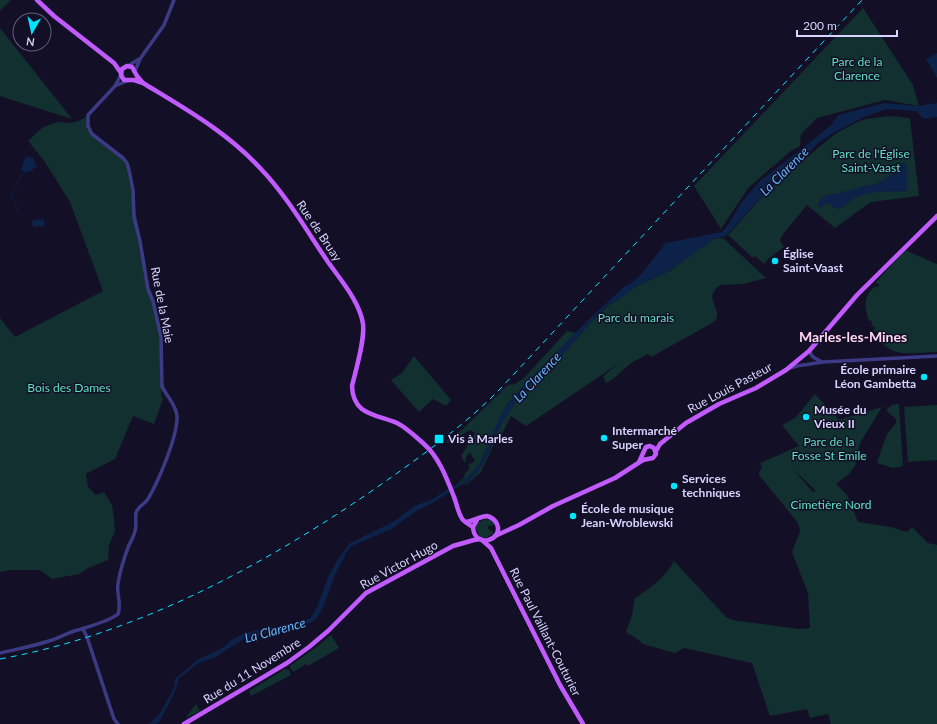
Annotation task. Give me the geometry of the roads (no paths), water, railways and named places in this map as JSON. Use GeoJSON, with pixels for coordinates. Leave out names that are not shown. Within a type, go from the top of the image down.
{"type":"FeatureCollection","features":[{"type":"Feature","properties":{"kind":"main road"},"geometry":{"type":"LineString","coordinates":[[37,0],[54,16],[114,63],[124,80],[143,83]]}},
{"type":"Feature","properties":{"kind":"main road"},"geometry":{"type":"LineString","coordinates":[[114,63],[133,68],[143,83]]}},
{"type":"Feature","properties":{"kind":"main road"},"geometry":{"type":"LineString","coordinates":[[121,74],[122,69],[127,66]]}},
{"type":"Feature","properties":{"kind":"main road"},"geometry":{"type":"LineString","coordinates":[[130,80],[134,77],[135,72]]}},
{"type":"Feature","properties":{"kind":"main road","name":"Rue de Bruay"},"geometry":{"type":"LineString","coordinates":[[143,83],[225,135],[261,168],[282,195],[351,295],[361,315],[363,322],[363,336],[352,386],[352,394],[355,401],[359,407],[365,411],[397,423],[429,449],[450,488],[460,515],[466,522]]}},
{"type":"Feature","properties":{"kind":"main road","name":"Rue Louis Pasteur"},"geometry":{"type":"LineString","coordinates":[[654,449],[701,413],[750,391],[786,370],[804,356],[857,295],[924,227],[937,216]]}},
{"type":"Feature","properties":{"kind":"main road"},"geometry":{"type":"LineString","coordinates":[[466,522],[481,540],[488,541],[553,506],[615,478],[638,462],[647,458],[653,458],[655,455],[654,449],[650,446],[646,447],[638,462]]}},
{"type":"Feature","properties":{"kind":"main road"},"geometry":{"type":"LineString","coordinates":[[643,453],[647,458]]}},
{"type":"Feature","properties":{"kind":"main road"},"geometry":{"type":"LineString","coordinates":[[466,522],[483,517],[489,517],[501,528],[512,529]]}},
{"type":"Feature","properties":{"kind":"main road"},"geometry":{"type":"LineString","coordinates":[[468,541],[477,520]]}},
{"type":"Feature","properties":{"kind":"main road"},"geometry":{"type":"LineString","coordinates":[[490,548],[490,543],[498,531],[498,526]]}},
{"type":"Feature","properties":{"kind":"main road","name":"Rue Victor Hugo"},"geometry":{"type":"LineString","coordinates":[[345,614],[366,593],[384,582],[427,561],[453,546],[468,541],[481,540]]}},
{"type":"Feature","properties":{"kind":"main road","name":"Rue Paul Vaillant-Couturier"},"geometry":{"type":"LineString","coordinates":[[481,540],[490,548],[563,690],[583,724]]}},
{"type":"Feature","properties":{"kind":"main road","name":"Rue du 11 Novembre"},"geometry":{"type":"LineString","coordinates":[[184,724],[287,663],[318,639],[345,614]]}},
{"type":"Feature","properties":{"kind":"street"},"geometry":{"type":"LineString","coordinates":[[135,72],[140,58],[164,25],[174,0]]}},
{"type":"Feature","properties":{"kind":"street"},"geometry":{"type":"LineString","coordinates":[[127,66],[140,58]]}},
{"type":"Feature","properties":{"kind":"street"},"geometry":{"type":"LineString","coordinates":[[115,86],[121,74]]}},
{"type":"Feature","properties":{"kind":"street"},"geometry":{"type":"LineString","coordinates":[[115,86],[130,80]]}},
{"type":"Feature","properties":{"kind":"street","name":"Rue de la Maie"},"geometry":{"type":"LineString","coordinates":[[83,629],[110,619],[119,613],[118,585],[124,560],[136,530],[136,514],[138,508],[147,501],[166,460],[174,438],[177,415],[162,386],[161,337],[154,301],[148,289],[140,241],[134,217],[133,190],[127,163],[123,158],[92,134],[88,126],[88,115],[115,86]]}},
{"type":"Feature","properties":{"kind":"street"},"geometry":{"type":"LineString","coordinates":[[809,351],[813,357],[823,362]]}},
{"type":"Feature","properties":{"kind":"street"},"geometry":{"type":"LineString","coordinates":[[804,356],[806,361],[810,364]]}},
{"type":"Feature","properties":{"kind":"street"},"geometry":{"type":"LineString","coordinates":[[786,370],[797,366],[823,362],[937,356]]}},
{"type":"Feature","properties":{"kind":"street"},"geometry":{"type":"LineString","coordinates":[[0,653],[40,644],[83,629],[114,719],[118,724]]}},
{"type":"Feature","properties":{"kind":"water"},"geometry":{"type":"Polygon","coordinates":[[[937,53],[937,78],[926,59],[937,53]]]}},
{"type":"Feature","properties":{"kind":"water","name":"La Clarence"},"geometry":{"type":"Polygon","coordinates":[[[884,103],[919,106],[937,103],[937,117],[924,119],[916,111],[887,109],[864,117],[833,133],[817,144],[811,151],[782,174],[726,236],[714,239],[669,271],[637,286],[612,304],[610,303],[546,373],[542,372],[539,374],[516,402],[503,421],[479,469],[464,484],[453,489],[452,487],[470,475],[476,468],[501,416],[515,395],[588,320],[625,286],[630,284],[641,274],[666,243],[722,232],[730,222],[743,200],[760,181],[832,124],[838,115],[884,103]]]}},
{"type":"Feature","properties":{"kind":"water"},"geometry":{"type":"Polygon","coordinates":[[[26,156],[33,158],[37,167],[26,173],[21,170],[26,156]]]}},
{"type":"Feature","properties":{"kind":"water"},"geometry":{"type":"Polygon","coordinates":[[[905,161],[907,169],[907,191],[870,193],[855,198],[839,209],[831,206],[831,203],[825,204],[821,208],[818,206],[821,199],[826,195],[833,193],[841,194],[843,191],[874,185],[895,173],[897,167],[905,161]]]}},
{"type":"Feature","properties":{"kind":"water"},"geometry":{"type":"Polygon","coordinates":[[[44,219],[45,226],[33,227],[32,220],[44,219]]]}},
{"type":"Feature","properties":{"kind":"water","name":"La Clarence"},"geometry":{"type":"Polygon","coordinates":[[[448,489],[450,492],[418,510],[391,529],[352,546],[345,554],[336,572],[326,601],[316,619],[312,622],[244,639],[215,657],[197,664],[179,679],[174,694],[159,722],[156,724],[149,724],[160,713],[175,686],[174,680],[197,660],[224,647],[230,641],[244,633],[310,619],[317,607],[329,575],[339,557],[350,543],[393,522],[414,506],[431,500],[448,489]]]}},
{"type":"Feature","properties":{"kind":"waterway"},"geometry":{"type":"LineString","coordinates":[[19,213],[12,194],[22,174]]}},
{"type":"Feature","properties":{"kind":"railway"},"geometry":{"type":"LineString","coordinates":[[0,659],[51,648],[101,633],[197,593],[243,570],[333,517],[409,465],[441,441],[487,402],[501,388],[862,0]]}},
{"type":"Feature","properties":{"kind":"place","name":"Église Saint-Vaast"},"geometry":{"type":"Point","coordinates":[775,261]}},
{"type":"Feature","properties":{"kind":"place","name":"École primaire Léon Gambetta"},"geometry":{"type":"Point","coordinates":[924,377]}},
{"type":"Feature","properties":{"kind":"place","name":"Musée du Vieux II"},"geometry":{"type":"Point","coordinates":[806,417]}},
{"type":"Feature","properties":{"kind":"place","name":"Intermarché Super"},"geometry":{"type":"Point","coordinates":[604,438]}},
{"type":"Feature","properties":{"kind":"place","name":"Vis à Marles"},"geometry":{"type":"Point","coordinates":[439,439]}},
{"type":"Feature","properties":{"kind":"place","name":"Services techniques"},"geometry":{"type":"Point","coordinates":[674,486]}},
{"type":"Feature","properties":{"kind":"place","name":"École de musique Jean-Wroblewski"},"geometry":{"type":"Point","coordinates":[573,516]}},
{"type":"Feature","properties":{"kind":"district","name":"Marles-les-Mines"},"geometry":{"type":"Point","coordinates":[853,337]}},
{"type":"Feature","properties":{"kind":"park label","name":"Parc de la Clarence"},"geometry":{"type":"Point","coordinates":[857,69]}},
{"type":"Feature","properties":{"kind":"park label","name":"Parc de l'Église Saint-Vaast"},"geometry":{"type":"Point","coordinates":[871,161]}},
{"type":"Feature","properties":{"kind":"park label","name":"Parc du marais"},"geometry":{"type":"Point","coordinates":[636,318]}},
{"type":"Feature","properties":{"kind":"park label","name":"Bois des Dames"},"geometry":{"type":"Point","coordinates":[69,388]}},
{"type":"Feature","properties":{"kind":"park label","name":"Parc de la Fosse St Emile"},"geometry":{"type":"Point","coordinates":[829,449]}},
{"type":"Feature","properties":{"kind":"park label","name":"Cimetière Nord"},"geometry":{"type":"Point","coordinates":[831,505]}}]}
